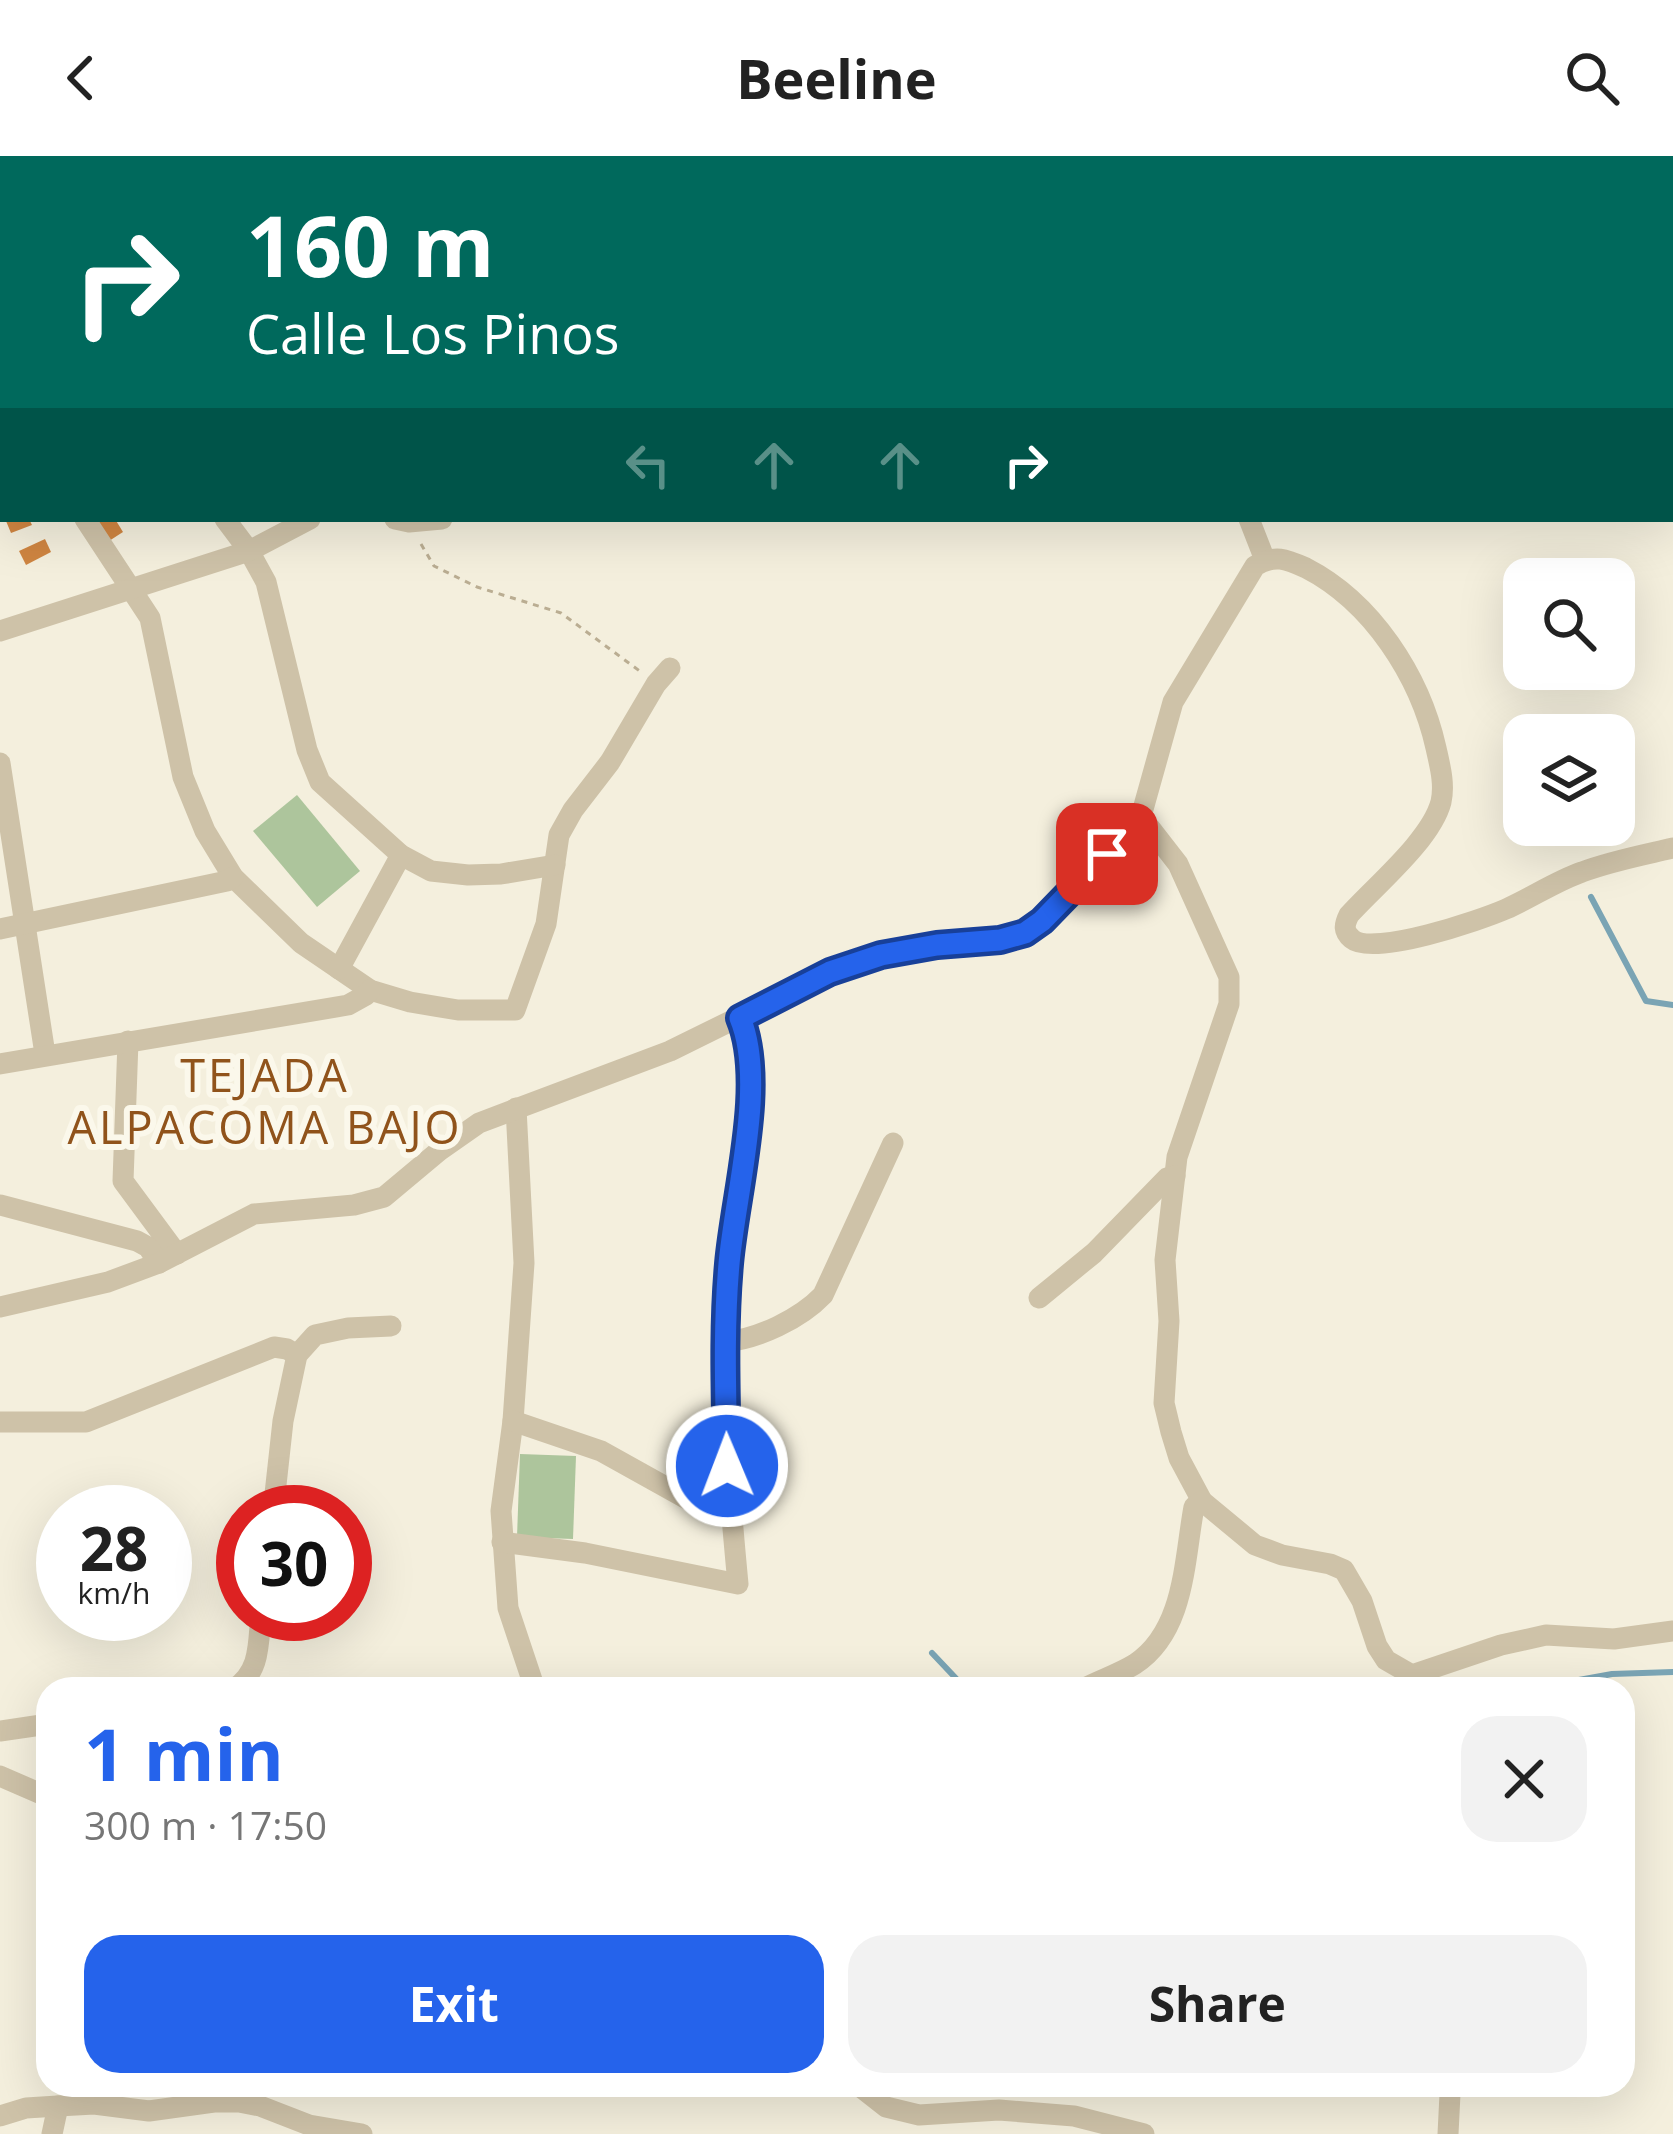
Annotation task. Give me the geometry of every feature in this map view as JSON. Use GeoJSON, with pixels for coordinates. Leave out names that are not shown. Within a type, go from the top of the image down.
{"type":"FeatureCollection","features":[{"type":"Feature","properties":{"kind":"street"},"geometry":{"type":"LineString","coordinates":[[87,522],[150,618],[183,777],[205,831],[232,877],[301,943],[370,990],[410,1002],[458,1010],[515,1010],[546,924],[559,835],[663,676]]}},
{"type":"Feature","properties":{"kind":"street"},"geometry":{"type":"LineString","coordinates":[[227,522],[266,581],[307,750],[320,782],[400,855],[431,871],[501,874],[555,865]]}},
{"type":"Feature","properties":{"kind":"street"},"geometry":{"type":"LineString","coordinates":[[0,631],[249,550],[304,522]]}},
{"type":"Feature","properties":{"kind":"street"},"geometry":{"type":"LineString","coordinates":[[1250,522],[1265,560]]}},
{"type":"Feature","properties":{"kind":"street"},"geometry":{"type":"LineString","coordinates":[[0,1306],[107,1282],[168,1258],[254,1214],[354,1205],[384,1197],[479,1123],[670,1051],[830,972],[881,955],[1025,933],[1140,820],[1173,702],[1255,566],[1277,556],[1332,581],[1380,631],[1409,675],[1433,738],[1443,781],[1440,806],[1427,829],[1348,915],[1345,930],[1351,939],[1361,945],[1382,944],[1427,934],[1501,911],[1580,872],[1673,848]]}},
{"type":"Feature","properties":{"kind":"street"},"geometry":{"type":"LineString","coordinates":[[0,764],[45,1054]]}},
{"type":"Feature","properties":{"kind":"street"},"geometry":{"type":"LineString","coordinates":[[1140,820],[1178,864],[1229,976],[1228,1004],[1177,1157],[1165,1260],[1169,1321],[1164,1403],[1179,1458],[1202,1501],[1255,1545],[1345,1570],[1362,1601],[1377,1646],[1386,1660],[1412,1675],[1546,1635],[1615,1640],[1673,1631]]}},
{"type":"Feature","properties":{"kind":"street"},"geometry":{"type":"LineString","coordinates":[[339,969],[400,855]]}},
{"type":"Feature","properties":{"kind":"street"},"geometry":{"type":"LineString","coordinates":[[0,929],[232,877]]}},
{"type":"Feature","properties":{"kind":"street"},"geometry":{"type":"LineString","coordinates":[[0,1064],[348,1005],[370,990]]}},
{"type":"Feature","properties":{"kind":"street"},"geometry":{"type":"LineString","coordinates":[[502,1542],[585,1553],[738,1584],[727,1466],[725,1342],[749,1076],[740,1018]]}},
{"type":"Feature","properties":{"kind":"street"},"geometry":{"type":"LineString","coordinates":[[128,1041],[123,1181],[168,1258]]}},
{"type":"Feature","properties":{"kind":"street"},"geometry":{"type":"LineString","coordinates":[[516,1108],[524,1263],[513,1421],[501,1511],[508,1608],[531,1677]]}},
{"type":"Feature","properties":{"kind":"street"},"geometry":{"type":"LineString","coordinates":[[725,1342],[782,1323],[823,1294],[893,1143]]}},
{"type":"Feature","properties":{"kind":"street"},"geometry":{"type":"LineString","coordinates":[[1039,1298],[1094,1253],[1167,1178],[1175,1176]]}},
{"type":"Feature","properties":{"kind":"street"},"geometry":{"type":"LineString","coordinates":[[0,1204],[137,1241],[168,1258]]}},
{"type":"Feature","properties":{"kind":"street"},"geometry":{"type":"LineString","coordinates":[[276,1485],[297,1355],[316,1335],[392,1326]]}},
{"type":"Feature","properties":{"kind":"street"},"geometry":{"type":"LineString","coordinates":[[0,1422],[86,1422],[274,1347],[297,1355]]}},
{"type":"Feature","properties":{"kind":"street"},"geometry":{"type":"LineString","coordinates":[[513,1421],[601,1451],[706,1510],[731,1515]]}},
{"type":"Feature","properties":{"kind":"street"},"geometry":{"type":"LineString","coordinates":[[1108,1677],[1135,1664],[1161,1642],[1176,1607],[1194,1508],[1202,1501]]}},
{"type":"Feature","properties":{"kind":"street"},"geometry":{"type":"LineString","coordinates":[[250,1677],[258,1641]]}},
{"type":"Feature","properties":{"kind":"street"},"geometry":{"type":"LineString","coordinates":[[0,1731],[36,1726]]}},
{"type":"Feature","properties":{"kind":"street"},"geometry":{"type":"LineString","coordinates":[[1,1780],[36,1793]]}},
{"type":"Feature","properties":{"kind":"street"},"geometry":{"type":"LineString","coordinates":[[873,2097],[886,2107],[919,2115],[999,2110],[1074,2116],[1144,2134]]}},
{"type":"Feature","properties":{"kind":"street"},"geometry":{"type":"LineString","coordinates":[[1448,2134],[1450,2097]]}},
{"type":"Feature","properties":{"kind":"street"},"geometry":{"type":"LineString","coordinates":[[0,2116],[58,2106],[94,2104],[149,2111],[238,2102],[309,2125],[357,2134]]}},
{"type":"Feature","properties":{"kind":"street"},"geometry":{"type":"LineString","coordinates":[[52,2134],[58,2106]]}},
{"type":"Feature","properties":{"kind":"path"},"geometry":{"type":"LineString","coordinates":[[403,522],[434,566],[477,587],[561,613],[663,676]]}},
{"type":"Feature","properties":{"kind":"green space"},"geometry":{"type":"Polygon","coordinates":[[[297,795],[360,871],[317,907],[253,831],[297,795]]]}},
{"type":"Feature","properties":{"kind":"green space"},"geometry":{"type":"Polygon","coordinates":[[[520,1454],[576,1456],[573,1539],[517,1537],[520,1454]]]}},
{"type":"Feature","properties":{"kind":"building"},"geometry":{"type":"Polygon","coordinates":[[[6,522],[32,525],[11,533],[6,522]]]}},
{"type":"Feature","properties":{"kind":"building"},"geometry":{"type":"Polygon","coordinates":[[[98,522],[117,522],[123,532],[109,541],[98,522]]]}},
{"type":"Feature","properties":{"kind":"building"},"geometry":{"type":"Polygon","coordinates":[[[45,539],[51,552],[26,565],[19,551],[45,539]]]}},
{"type":"Feature","properties":{"kind":"waterway"},"geometry":{"type":"LineString","coordinates":[[1591,897],[1646,1001],[1673,1005]]}},
{"type":"Feature","properties":{"kind":"waterway"},"geometry":{"type":"LineString","coordinates":[[932,1653],[955,1677]]}},
{"type":"Feature","properties":{"kind":"waterway"},"geometry":{"type":"LineString","coordinates":[[1595,1677],[1673,1672]]}},
{"type":"Feature","properties":{"kind":"district","name":"TEJADA ALPACOMA BAJO"},"geometry":{"type":"Point","coordinates":[265,1100]}},
{"type":"Feature","properties":{"kind":"route"},"geometry":{"type":"LineString","coordinates":[[727,1466],[729,1262],[745,1160],[749,1076],[740,1018],[830,972],[881,955],[1025,933],[1107,854]]}}]}
